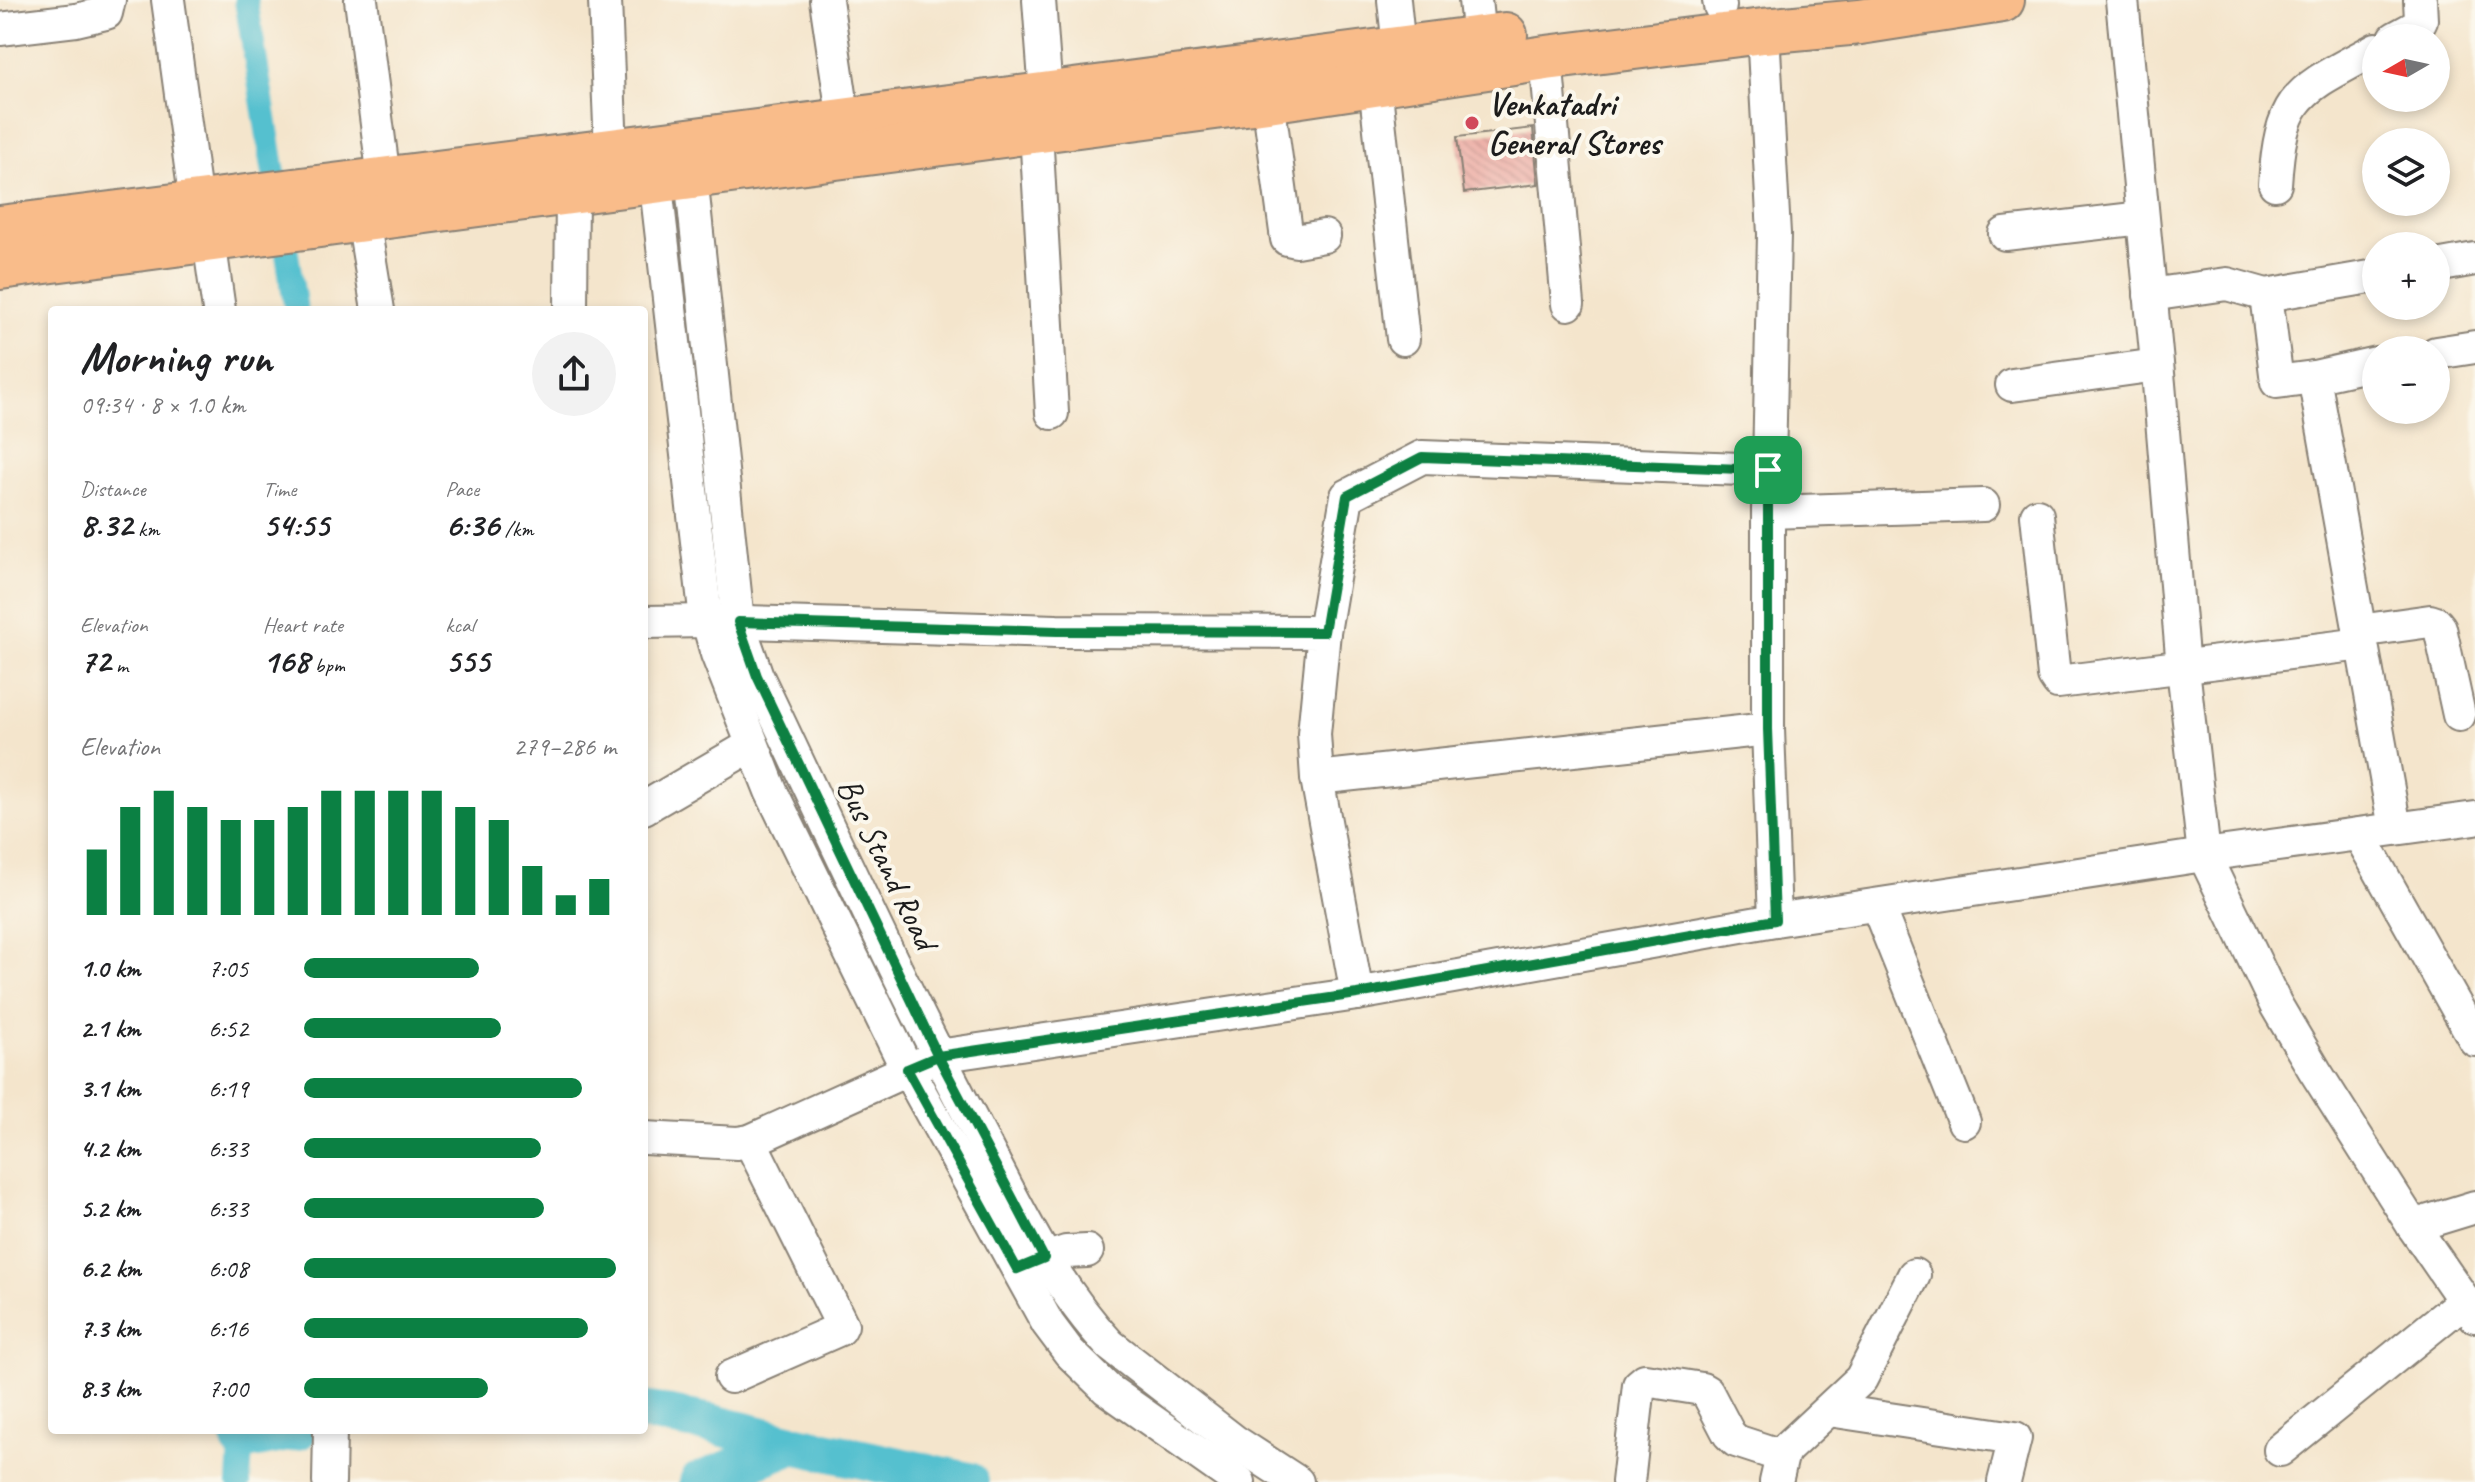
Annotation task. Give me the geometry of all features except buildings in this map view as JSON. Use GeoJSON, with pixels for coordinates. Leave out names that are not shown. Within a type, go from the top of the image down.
{"type":"FeatureCollection","features":[{"type":"Feature","properties":{"kind":"highway"},"geometry":{"type":"LineString","coordinates":[[340,210],[384,179],[659,159],[1041,113],[1399,49],[1477,19],[1720,3],[1766,15],[1860,22],[2002,0]]}},
{"type":"Feature","properties":{"kind":"highway"},"geometry":{"type":"LineString","coordinates":[[0,228],[217,219],[572,192],[659,159],[844,121],[1268,100],[1546,58],[1766,15]]}},
{"type":"Feature","properties":{"kind":"highway"},"geometry":{"type":"LineString","coordinates":[[0,267],[217,219]]}},
{"type":"Feature","properties":{"kind":"street"},"geometry":{"type":"LineString","coordinates":[[0,29],[76,20],[106,13],[109,0]]}},
{"type":"Feature","properties":{"kind":"street"},"geometry":{"type":"LineString","coordinates":[[168,0],[217,219],[219,306]]}},
{"type":"Feature","properties":{"kind":"street"},"geometry":{"type":"LineString","coordinates":[[361,0],[384,179]]}},
{"type":"Feature","properties":{"kind":"street","name":"Bus Stand Road"},"geometry":{"type":"LineString","coordinates":[[605,0],[659,159],[717,615],[717,654],[771,791],[907,1069],[1031,1263]]}},
{"type":"Feature","properties":{"kind":"street"},"geometry":{"type":"LineString","coordinates":[[826,0],[844,121]]}},
{"type":"Feature","properties":{"kind":"street"},"geometry":{"type":"LineString","coordinates":[[1039,0],[1052,413]]}},
{"type":"Feature","properties":{"kind":"street"},"geometry":{"type":"LineString","coordinates":[[1394,0],[1399,49]]}},
{"type":"Feature","properties":{"kind":"street"},"geometry":{"type":"LineString","coordinates":[[2122,0],[2183,668],[2204,855],[2276,1005],[2413,1226],[2470,1309],[2280,1450]]}},
{"type":"Feature","properties":{"kind":"street"},"geometry":{"type":"LineString","coordinates":[[2418,24],[2420,0]]}},
{"type":"Feature","properties":{"kind":"street"},"geometry":{"type":"LineString","coordinates":[[1766,15],[1774,234],[1768,470],[1768,729],[1775,920]]}},
{"type":"Feature","properties":{"kind":"street"},"geometry":{"type":"LineString","coordinates":[[2275,184],[2282,126],[2292,104],[2309,86],[2362,57]]}},
{"type":"Feature","properties":{"kind":"street"},"geometry":{"type":"LineString","coordinates":[[1546,58],[1568,304]]}},
{"type":"Feature","properties":{"kind":"street"},"geometry":{"type":"LineString","coordinates":[[1375,84],[1403,339]]}},
{"type":"Feature","properties":{"kind":"street"},"geometry":{"type":"LineString","coordinates":[[1268,100],[1287,239],[1296,241],[1324,236]]}},
{"type":"Feature","properties":{"kind":"street"},"geometry":{"type":"LineString","coordinates":[[571,306],[572,192]]}},
{"type":"Feature","properties":{"kind":"street"},"geometry":{"type":"LineString","coordinates":[[340,210],[376,306]]}},
{"type":"Feature","properties":{"kind":"street"},"geometry":{"type":"LineString","coordinates":[[2005,234],[2142,218]]}},
{"type":"Feature","properties":{"kind":"street"},"geometry":{"type":"LineString","coordinates":[[2450,263],[2475,259]]}},
{"type":"Feature","properties":{"kind":"street"},"geometry":{"type":"LineString","coordinates":[[2150,295],[2227,284],[2266,295],[2362,278]]}},
{"type":"Feature","properties":{"kind":"street"},"geometry":{"type":"LineString","coordinates":[[2266,295],[2277,382],[2362,366]]}},
{"type":"Feature","properties":{"kind":"street"},"geometry":{"type":"LineString","coordinates":[[2450,351],[2475,347]]}},
{"type":"Feature","properties":{"kind":"street"},"geometry":{"type":"LineString","coordinates":[[2012,385],[2157,365]]}},
{"type":"Feature","properties":{"kind":"street"},"geometry":{"type":"LineString","coordinates":[[2314,377],[2395,828]]}},
{"type":"Feature","properties":{"kind":"street"},"geometry":{"type":"LineString","coordinates":[[1357,994],[1317,778],[1314,734],[1324,632],[1347,496],[1422,457],[1768,470]]}},
{"type":"Feature","properties":{"kind":"street"},"geometry":{"type":"LineString","coordinates":[[1768,512],[1983,505]]}},
{"type":"Feature","properties":{"kind":"street"},"geometry":{"type":"LineString","coordinates":[[2037,515],[2055,680],[2061,682],[2183,668],[2361,638],[2430,621],[2440,628],[2459,715]]}},
{"type":"Feature","properties":{"kind":"street"},"geometry":{"type":"LineString","coordinates":[[648,601],[717,615]]}},
{"type":"Feature","properties":{"kind":"street"},"geometry":{"type":"LineString","coordinates":[[648,622],[717,615],[1057,631],[1324,632]]}},
{"type":"Feature","properties":{"kind":"street","name":"Bus Stand Road"},"geometry":{"type":"LineString","coordinates":[[717,615],[757,676],[938,1056],[1031,1263],[1048,1324],[1090,1375],[1226,1468],[1297,1482]]}},
{"type":"Feature","properties":{"kind":"street"},"geometry":{"type":"LineString","coordinates":[[1317,778],[1768,729]]}},
{"type":"Feature","properties":{"kind":"street"},"geometry":{"type":"LineString","coordinates":[[648,806],[752,745]]}},
{"type":"Feature","properties":{"kind":"street"},"geometry":{"type":"LineString","coordinates":[[648,1138],[750,1141],[938,1056],[1357,994],[1775,920],[2204,855],[2475,818]]}},
{"type":"Feature","properties":{"kind":"street"},"geometry":{"type":"LineString","coordinates":[[2359,834],[2465,1002],[2475,1040]]}},
{"type":"Feature","properties":{"kind":"street"},"geometry":{"type":"LineString","coordinates":[[1877,905],[1964,1122]]}},
{"type":"Feature","properties":{"kind":"street"},"geometry":{"type":"LineString","coordinates":[[731,1377],[840,1329],[842,1325],[750,1141]]}},
{"type":"Feature","properties":{"kind":"street"},"geometry":{"type":"LineString","coordinates":[[2413,1226],[2475,1207]]}},
{"type":"Feature","properties":{"kind":"street"},"geometry":{"type":"LineString","coordinates":[[1031,1263],[1066,1252],[1087,1251]]}},
{"type":"Feature","properties":{"kind":"street"},"geometry":{"type":"LineString","coordinates":[[1628,1482],[1639,1385],[1645,1380],[1707,1392],[1729,1434],[1779,1469],[1786,1449],[1857,1385],[1914,1275]]}},
{"type":"Feature","properties":{"kind":"street"},"geometry":{"type":"LineString","coordinates":[[1829,1410],[2015,1438],[2004,1482]]}},
{"type":"Feature","properties":{"kind":"street"},"geometry":{"type":"LineString","coordinates":[[329,1482],[330,1434]]}},
{"type":"Feature","properties":{"kind":"waterway"},"geometry":{"type":"LineString","coordinates":[[246,0],[295,306]]}},
{"type":"Feature","properties":{"kind":"waterway"},"geometry":{"type":"LineString","coordinates":[[648,1412],[793,1444]]}},
{"type":"Feature","properties":{"kind":"waterway"},"geometry":{"type":"LineString","coordinates":[[239,1482],[242,1434]]}},
{"type":"Feature","properties":{"kind":"waterway"},"geometry":{"type":"LineString","coordinates":[[241,1441],[277,1434]]}},
{"type":"Feature","properties":{"kind":"waterway"},"geometry":{"type":"LineString","coordinates":[[699,1482],[793,1444],[969,1482]]}},
{"type":"Feature","properties":{"kind":"place","name":"Venkatadri General Stores"},"geometry":{"type":"Point","coordinates":[1472,123]}},
{"type":"Feature","properties":{"kind":"route"},"geometry":{"type":"LineString","coordinates":[[1768,470],[1422,457],[1347,496],[1324,632],[1057,631],[738,622],[757,676],[938,1056],[1044,1258],[1017,1269],[907,1069],[938,1056],[1357,994],[1775,920],[1768,729],[1768,470]]}}]}
